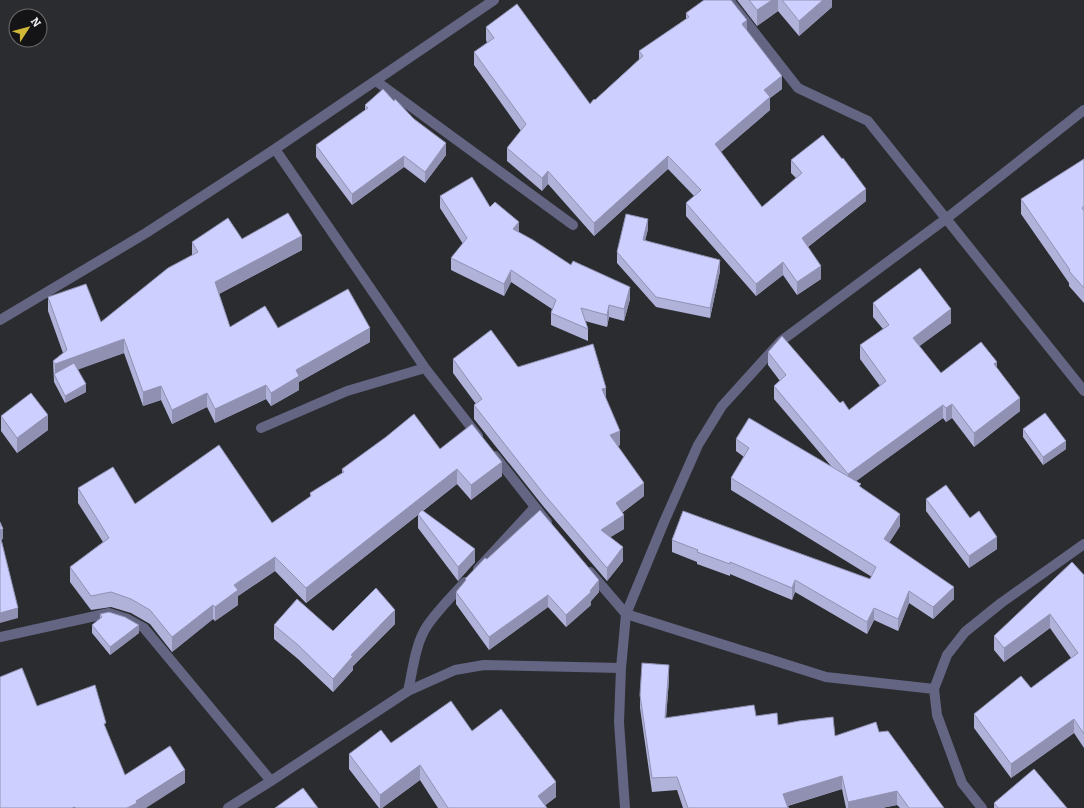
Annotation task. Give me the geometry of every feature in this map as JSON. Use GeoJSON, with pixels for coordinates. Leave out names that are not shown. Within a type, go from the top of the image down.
{"type":"FeatureCollection","features":[{"type":"Feature","properties":{"kind":"street"},"geometry":{"type":"LineString","coordinates":[[0,320],[146,233],[275,149],[494,0]]}},
{"type":"Feature","properties":{"kind":"street"},"geometry":{"type":"LineString","coordinates":[[728,0],[798,88],[868,121],[1084,391]]}},
{"type":"Feature","properties":{"kind":"street"},"geometry":{"type":"LineString","coordinates":[[376,81],[573,224]]}},
{"type":"Feature","properties":{"kind":"street"},"geometry":{"type":"LineString","coordinates":[[625,808],[619,722],[621,668],[626,614],[698,445],[722,406],[781,341],[947,218],[1084,110]]}},
{"type":"Feature","properties":{"kind":"street"},"geometry":{"type":"LineString","coordinates":[[275,149],[425,368],[555,531]]}},
{"type":"Feature","properties":{"kind":"street"},"geometry":{"type":"LineString","coordinates":[[261,428],[347,391],[425,368]]}},
{"type":"Feature","properties":{"kind":"street"},"geometry":{"type":"LineString","coordinates":[[408,691],[417,650],[426,627],[441,608],[535,507]]}},
{"type":"Feature","properties":{"kind":"street"},"geometry":{"type":"LineString","coordinates":[[982,808],[962,783],[937,715],[934,689],[947,655],[964,632],[1001,603],[1084,544]]}},
{"type":"Feature","properties":{"kind":"street"},"geometry":{"type":"LineString","coordinates":[[585,567],[626,614],[826,677],[934,689]]}},
{"type":"Feature","properties":{"kind":"street"},"geometry":{"type":"LineString","coordinates":[[0,637],[109,614],[128,619],[144,628],[271,781]]}},
{"type":"Feature","properties":{"kind":"street"},"geometry":{"type":"LineString","coordinates":[[228,808],[408,691],[455,670],[484,665],[621,668]]}},
{"type":"Feature","properties":{"kind":"building"},"geometry":{"type":"Polygon","coordinates":[[[704,0],[731,0],[747,20],[742,24],[782,76],[764,90],[770,97],[715,144],[762,207],[802,173],[791,160],[823,135],[842,159],[843,158],[866,189],[802,238],[821,266],[797,282],[783,262],[756,284],[686,203],[701,190],[668,156],[594,223],[548,171],[542,178],[507,148],[526,124],[474,52],[494,38],[486,27],[517,4],[590,104],[643,56],[639,51],[689,17],[686,13],[704,0]]]}},
{"type":"Feature","properties":{"kind":"building"},"geometry":{"type":"Polygon","coordinates":[[[749,0],[772,0],[757,10],[749,0]]]}},
{"type":"Feature","properties":{"kind":"building"},"geometry":{"type":"Polygon","coordinates":[[[782,0],[823,0],[799,21],[782,0]]]}},
{"type":"Feature","properties":{"kind":"building"},"geometry":{"type":"Polygon","coordinates":[[[383,89],[414,119],[446,143],[425,172],[404,156],[352,194],[316,145],[368,108],[365,105],[383,89]]]}},
{"type":"Feature","properties":{"kind":"building"},"geometry":{"type":"Polygon","coordinates":[[[1084,159],[1084,206],[1082,208],[1084,211],[1084,288],[1069,271],[1070,270],[1021,199],[1084,159]]]}},
{"type":"Feature","properties":{"kind":"building"},"geometry":{"type":"Polygon","coordinates":[[[472,177],[490,207],[495,202],[519,222],[513,229],[533,240],[571,265],[573,261],[630,287],[624,309],[609,305],[607,315],[581,308],[588,329],[551,313],[556,300],[511,270],[504,284],[451,258],[467,238],[440,196],[472,177]]]}},
{"type":"Feature","properties":{"kind":"building"},"geometry":{"type":"Polygon","coordinates":[[[288,213],[302,236],[215,282],[230,327],[265,306],[278,328],[348,289],[370,328],[296,370],[299,376],[271,393],[266,385],[215,409],[207,393],[172,410],[161,386],[143,392],[124,339],[55,364],[53,361],[67,350],[48,297],[86,284],[101,322],[168,268],[198,252],[192,242],[228,218],[242,239],[288,213]]]}},
{"type":"Feature","properties":{"kind":"building"},"geometry":{"type":"Polygon","coordinates":[[[626,214],[648,219],[643,240],[720,260],[710,308],[656,297],[617,252],[626,214]]]}},
{"type":"Feature","properties":{"kind":"building"},"geometry":{"type":"Polygon","coordinates":[[[920,268],[951,309],[913,338],[941,373],[981,342],[997,362],[994,364],[1020,398],[974,433],[952,404],[946,408],[943,405],[848,474],[774,386],[786,375],[768,352],[782,336],[840,403],[843,401],[849,410],[886,381],[860,345],[889,325],[873,303],[920,268]]]}},
{"type":"Feature","properties":{"kind":"building"},"geometry":{"type":"Polygon","coordinates":[[[491,330],[518,367],[593,344],[606,388],[602,389],[620,431],[610,435],[644,483],[616,503],[624,515],[601,530],[623,547],[607,568],[543,493],[474,405],[482,399],[453,359],[491,330]]]}},
{"type":"Feature","properties":{"kind":"building"},"geometry":{"type":"Polygon","coordinates":[[[74,363],[86,384],[65,396],[54,374],[74,363]]]}},
{"type":"Feature","properties":{"kind":"building"},"geometry":{"type":"Polygon","coordinates":[[[31,393],[48,415],[17,438],[1,416],[31,393]]]}},
{"type":"Feature","properties":{"kind":"building"},"geometry":{"type":"Polygon","coordinates":[[[1045,413],[1066,441],[1043,457],[1023,429],[1045,413]]]}},
{"type":"Feature","properties":{"kind":"building"},"geometry":{"type":"Polygon","coordinates":[[[414,414],[440,449],[472,424],[502,462],[471,485],[457,469],[306,588],[275,557],[234,585],[238,590],[215,607],[213,605],[172,637],[150,610],[131,599],[111,592],[91,596],[70,567],[109,538],[78,488],[113,467],[135,504],[219,445],[272,523],[311,496],[310,493],[344,472],[342,469],[386,437],[414,414]]]}},
{"type":"Feature","properties":{"kind":"building"},"geometry":{"type":"Polygon","coordinates":[[[749,418],[861,484],[859,486],[900,514],[884,539],[954,587],[933,607],[909,591],[898,619],[874,608],[867,622],[795,580],[792,588],[730,562],[730,564],[697,552],[698,550],[672,540],[683,511],[870,579],[876,567],[731,478],[749,448],[736,439],[749,418]]]}},
{"type":"Feature","properties":{"kind":"building"},"geometry":{"type":"Polygon","coordinates":[[[946,485],[970,518],[979,511],[997,537],[969,556],[926,499],[946,485]]]}},
{"type":"Feature","properties":{"kind":"building"},"geometry":{"type":"Polygon","coordinates":[[[422,510],[475,549],[458,567],[418,514],[422,510]]]}},
{"type":"Feature","properties":{"kind":"building"},"geometry":{"type":"Polygon","coordinates":[[[540,510],[599,580],[590,591],[591,592],[566,615],[548,595],[489,637],[456,592],[466,580],[465,579],[485,558],[487,559],[540,510]]]}},
{"type":"Feature","properties":{"kind":"building"},"geometry":{"type":"Polygon","coordinates":[[[0,522],[3,529],[0,530],[0,522]]]}},
{"type":"Feature","properties":{"kind":"building"},"geometry":{"type":"Polygon","coordinates":[[[0,535],[18,608],[0,613],[0,535]]]}},
{"type":"Feature","properties":{"kind":"building"},"geometry":{"type":"Polygon","coordinates":[[[1072,562],[1084,575],[1084,734],[1074,719],[1011,764],[974,714],[1021,676],[1031,688],[1078,653],[1050,614],[1004,648],[994,636],[1072,562]]]}},
{"type":"Feature","properties":{"kind":"building"},"geometry":{"type":"Polygon","coordinates":[[[376,588],[395,610],[351,655],[353,656],[333,679],[298,645],[274,625],[297,599],[333,631],[376,588]]]}},
{"type":"Feature","properties":{"kind":"building"},"geometry":{"type":"Polygon","coordinates":[[[109,612],[125,617],[139,625],[110,647],[92,625],[102,617],[100,614],[109,612]]]}},
{"type":"Feature","properties":{"kind":"building"},"geometry":{"type":"Polygon","coordinates":[[[642,663],[669,665],[665,718],[754,705],[756,716],[777,713],[778,725],[833,717],[835,736],[876,722],[879,732],[888,731],[944,808],[909,808],[897,791],[848,802],[842,776],[783,794],[788,808],[688,808],[677,777],[652,778],[640,695],[642,663]]]}},
{"type":"Feature","properties":{"kind":"building"},"geometry":{"type":"Polygon","coordinates":[[[22,668],[37,706],[95,685],[106,723],[104,724],[125,775],[170,746],[185,770],[136,801],[137,803],[127,808],[0,808],[0,677],[22,668]]]}},
{"type":"Feature","properties":{"kind":"building"},"geometry":{"type":"Polygon","coordinates":[[[451,701],[472,731],[501,709],[556,782],[538,796],[547,808],[448,808],[420,765],[380,795],[349,754],[381,730],[391,743],[451,701]]]}},
{"type":"Feature","properties":{"kind":"building"},"geometry":{"type":"Polygon","coordinates":[[[1034,769],[1067,808],[998,808],[994,803],[1034,769]]]}},
{"type":"Feature","properties":{"kind":"building"},"geometry":{"type":"Polygon","coordinates":[[[303,788],[318,808],[275,808],[303,788]]]}}]}
